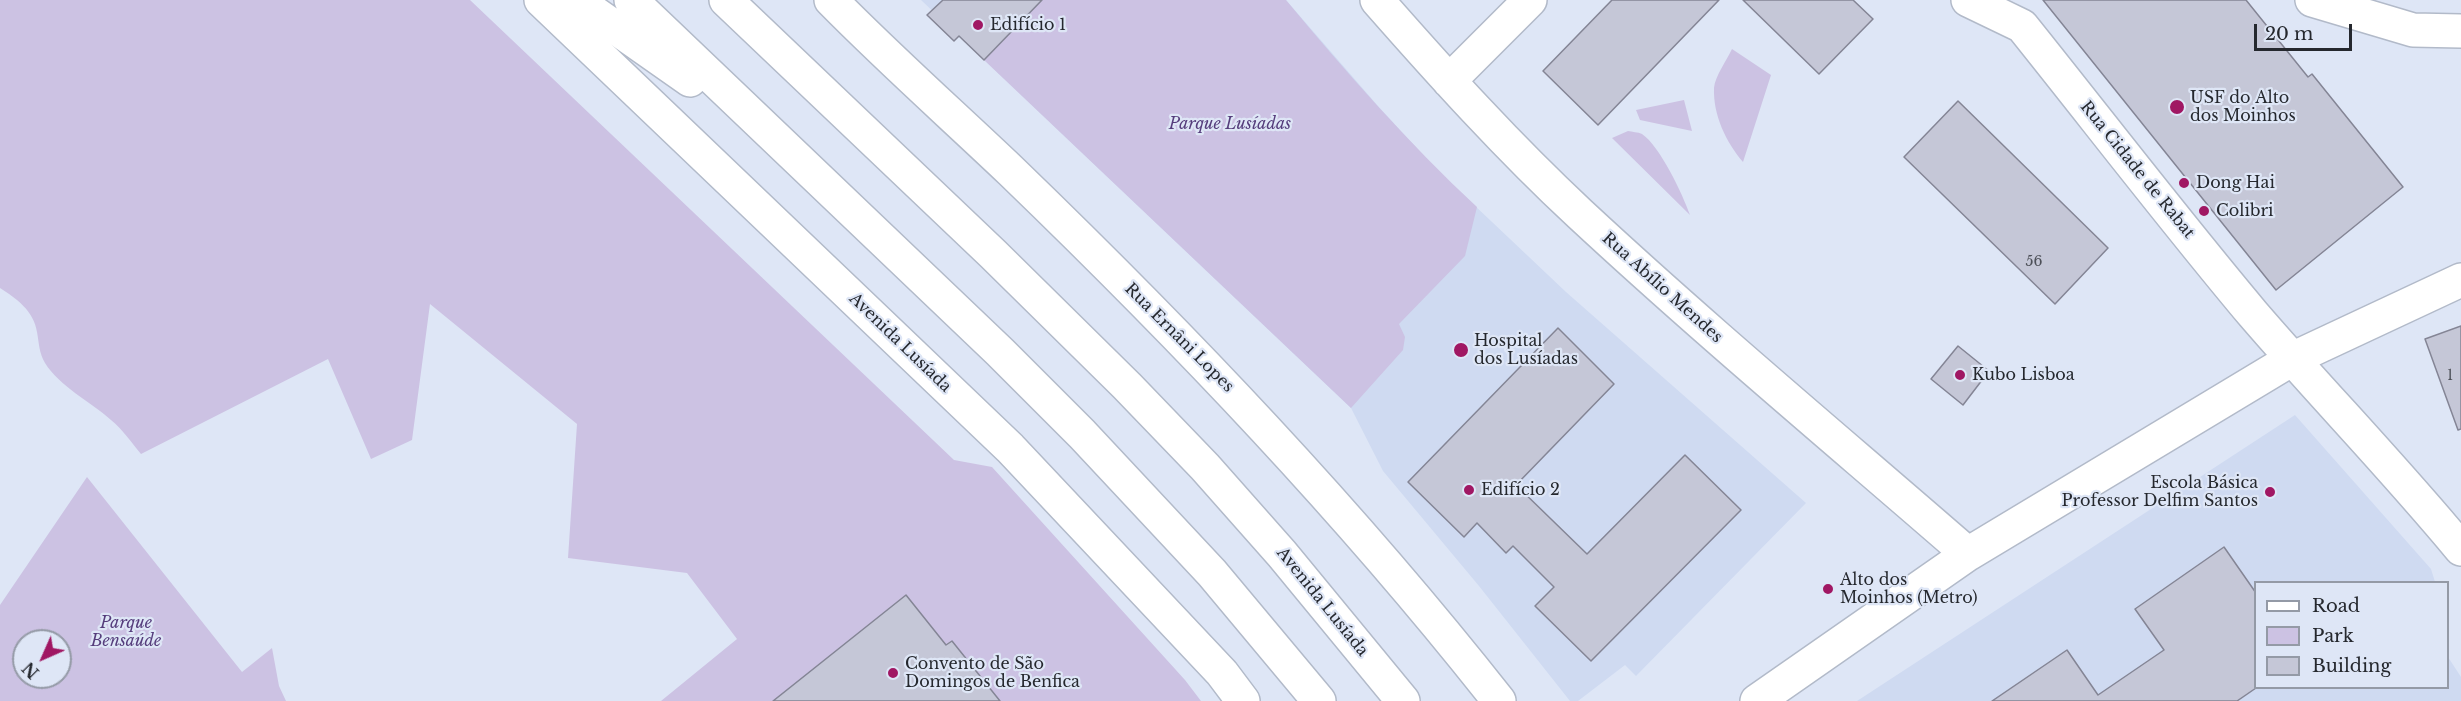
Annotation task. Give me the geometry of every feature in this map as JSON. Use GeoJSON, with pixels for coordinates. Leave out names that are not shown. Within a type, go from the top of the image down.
{"type":"FeatureCollection","features":[{"type":"Feature","properties":{"kind":"street","name":"Avenida Lusíada"},"geometry":{"type":"LineString","coordinates":[[541,0],[1010,447],[1222,673],[1244,701]]}},
{"type":"Feature","properties":{"kind":"street"},"geometry":{"type":"LineString","coordinates":[[576,0],[786,148]]}},
{"type":"Feature","properties":{"kind":"street"},"geometry":{"type":"LineString","coordinates":[[631,0],[1000,352],[1082,434],[1212,573],[1319,701]]}},
{"type":"Feature","properties":{"kind":"street","name":"Avenida Lusíada"},"geometry":{"type":"LineString","coordinates":[[726,0],[993,254],[1127,386],[1206,468],[1282,554],[1403,701]]}},
{"type":"Feature","properties":{"kind":"street"},"geometry":{"type":"LineString","coordinates":[[759,0],[820,89]]}},
{"type":"Feature","properties":{"kind":"street","name":"Rua Ernâni Lopes"},"geometry":{"type":"LineString","coordinates":[[831,0],[1011,171],[1229,388],[1316,481],[1444,631],[1499,701]]}},
{"type":"Feature","properties":{"kind":"street","name":"Rua Abílio Mendes"},"geometry":{"type":"LineString","coordinates":[[1377,0],[1449,81],[1579,213],[1738,355],[1968,554]]}},
{"type":"Feature","properties":{"kind":"street"},"geometry":{"type":"LineString","coordinates":[[1449,81],[1530,0]]}},
{"type":"Feature","properties":{"kind":"street","name":"Rua Cidade de Rabat"},"geometry":{"type":"LineString","coordinates":[[1968,0],[2022,26],[2251,311],[2461,549]]}},
{"type":"Feature","properties":{"kind":"street"},"geometry":{"type":"LineString","coordinates":[[2312,0],[2413,30],[2461,31]]}},
{"type":"Feature","properties":{"kind":"street"},"geometry":{"type":"LineString","coordinates":[[1757,701],[1968,554],[2292,358],[2461,280]]}},
{"type":"Feature","properties":{"kind":"shaded area","name":"Hospital dos Lusíadas"},"geometry":{"type":"Polygon","coordinates":[[[921,0],[1286,0],[1435,168],[1566,292],[1806,503],[1636,676],[1625,665],[1578,701],[1570,701],[1479,586],[1383,471],[1351,408],[921,0]]]}},
{"type":"Feature","properties":{"kind":"shaded area","name":"Escola Básica Professor Delfim Santos"},"geometry":{"type":"Polygon","coordinates":[[[2295,415],[2431,569],[2435,581],[2254,581],[2254,689],[2449,689],[2449,659],[2461,677],[2461,701],[1857,701],[2295,415]]]}},
{"type":"Feature","properties":{"kind":"green space"},"geometry":{"type":"Polygon","coordinates":[[[0,0],[470,0],[954,460],[992,467],[1185,680],[1201,701],[1000,701],[952,641],[946,645],[906,596],[773,701],[661,701],[737,639],[687,573],[568,558],[577,424],[430,304],[412,440],[371,459],[328,359],[141,454],[103,413],[67,387],[51,372],[45,363],[35,324],[28,311],[0,288],[0,0]]]}},
{"type":"Feature","properties":{"kind":"green space","name":"Parque Lusíadas"},"geometry":{"type":"Polygon","coordinates":[[[1042,0],[1286,0],[1378,106],[1426,158],[1477,207],[1465,256],[1399,324],[1405,337],[1403,350],[1351,408],[984,60],[1042,0]]]}},
{"type":"Feature","properties":{"kind":"green space"},"geometry":{"type":"Polygon","coordinates":[[[1732,49],[1771,75],[1743,162],[1731,146],[1722,128],[1714,98],[1717,78],[1732,49]]]}},
{"type":"Feature","properties":{"kind":"green space"},"geometry":{"type":"Polygon","coordinates":[[[1684,100],[1692,131],[1640,120],[1636,110],[1684,100]]]}},
{"type":"Feature","properties":{"kind":"green space"},"geometry":{"type":"Polygon","coordinates":[[[1628,131],[1642,134],[1656,149],[1690,215],[1612,138],[1628,131]]]}},
{"type":"Feature","properties":{"kind":"green space","name":"Parque Bensaúde"},"geometry":{"type":"Polygon","coordinates":[[[87,477],[242,672],[272,648],[279,686],[286,701],[0,701],[0,605],[87,477]]]}},
{"type":"Feature","properties":{"kind":"building","name":"Edifício 1"},"geometry":{"type":"Polygon","coordinates":[[[943,0],[1042,0],[984,60],[959,36],[954,41],[927,15],[943,0]]]}},
{"type":"Feature","properties":{"kind":"building"},"geometry":{"type":"Polygon","coordinates":[[[1612,0],[1719,0],[1598,125],[1543,71],[1612,0]]]}},
{"type":"Feature","properties":{"kind":"building"},"geometry":{"type":"Polygon","coordinates":[[[1743,0],[1853,0],[1873,19],[1819,74],[1743,0]]]}},
{"type":"Feature","properties":{"kind":"building"},"geometry":{"type":"Polygon","coordinates":[[[2043,0],[2246,0],[2308,77],[2312,74],[2403,187],[2276,290],[2043,0]]]}},
{"type":"Feature","properties":{"kind":"building"},"geometry":{"type":"Polygon","coordinates":[[[1958,101],[2108,248],[2055,304],[1904,157],[1958,101]]]}},
{"type":"Feature","properties":{"kind":"building"},"geometry":{"type":"Polygon","coordinates":[[[2461,326],[2461,429],[2458,430],[2425,339],[2461,326]]]}},
{"type":"Feature","properties":{"kind":"building","name":"Edifício 2"},"geometry":{"type":"Polygon","coordinates":[[[1558,328],[1614,384],[1516,485],[1587,554],[1685,455],[1741,510],[1591,661],[1535,606],[1554,587],[1513,546],[1506,553],[1477,523],[1464,537],[1408,482],[1558,328]]]}},
{"type":"Feature","properties":{"kind":"building","name":"Kubo Lisboa"},"geometry":{"type":"Polygon","coordinates":[[[1958,346],[1989,371],[1963,405],[1931,379],[1958,346]]]}},
{"type":"Feature","properties":{"kind":"building"},"geometry":{"type":"Polygon","coordinates":[[[2224,547],[2254,590],[2255,689],[2237,701],[1992,701],[2067,650],[2098,695],[2164,650],[2135,609],[2224,547]]]}},
{"type":"Feature","properties":{"kind":"building","name":"Convento de São Domingos de Benfica"},"geometry":{"type":"Polygon","coordinates":[[[906,595],[946,645],[952,641],[1000,701],[773,701],[906,595]]]}},
{"type":"Feature","properties":{"kind":"place","name":"Edifício 1"},"geometry":{"type":"Point","coordinates":[978,25]}},
{"type":"Feature","properties":{"kind":"place","name":"USF do Alto dos Moinhos"},"geometry":{"type":"Point","coordinates":[2177,107]}},
{"type":"Feature","properties":{"kind":"place","name":"Dong Hai"},"geometry":{"type":"Point","coordinates":[2184,183]}},
{"type":"Feature","properties":{"kind":"place","name":"Colibri"},"geometry":{"type":"Point","coordinates":[2204,211]}},
{"type":"Feature","properties":{"kind":"place","name":"Hospital dos Lusíadas"},"geometry":{"type":"Point","coordinates":[1461,350]}},
{"type":"Feature","properties":{"kind":"place","name":"Kubo Lisboa"},"geometry":{"type":"Point","coordinates":[1960,375]}},
{"type":"Feature","properties":{"kind":"place","name":"Edifício 2"},"geometry":{"type":"Point","coordinates":[1469,490]}},
{"type":"Feature","properties":{"kind":"place","name":"Escola Básica Professor Delfim Santos"},"geometry":{"type":"Point","coordinates":[2270,492]}},
{"type":"Feature","properties":{"kind":"place","name":"Alto dos Moinhos (Metro)"},"geometry":{"type":"Point","coordinates":[1828,589]}},
{"type":"Feature","properties":{"kind":"place","name":"Convento de São Domingos de Benfica"},"geometry":{"type":"Point","coordinates":[893,673]}}]}
